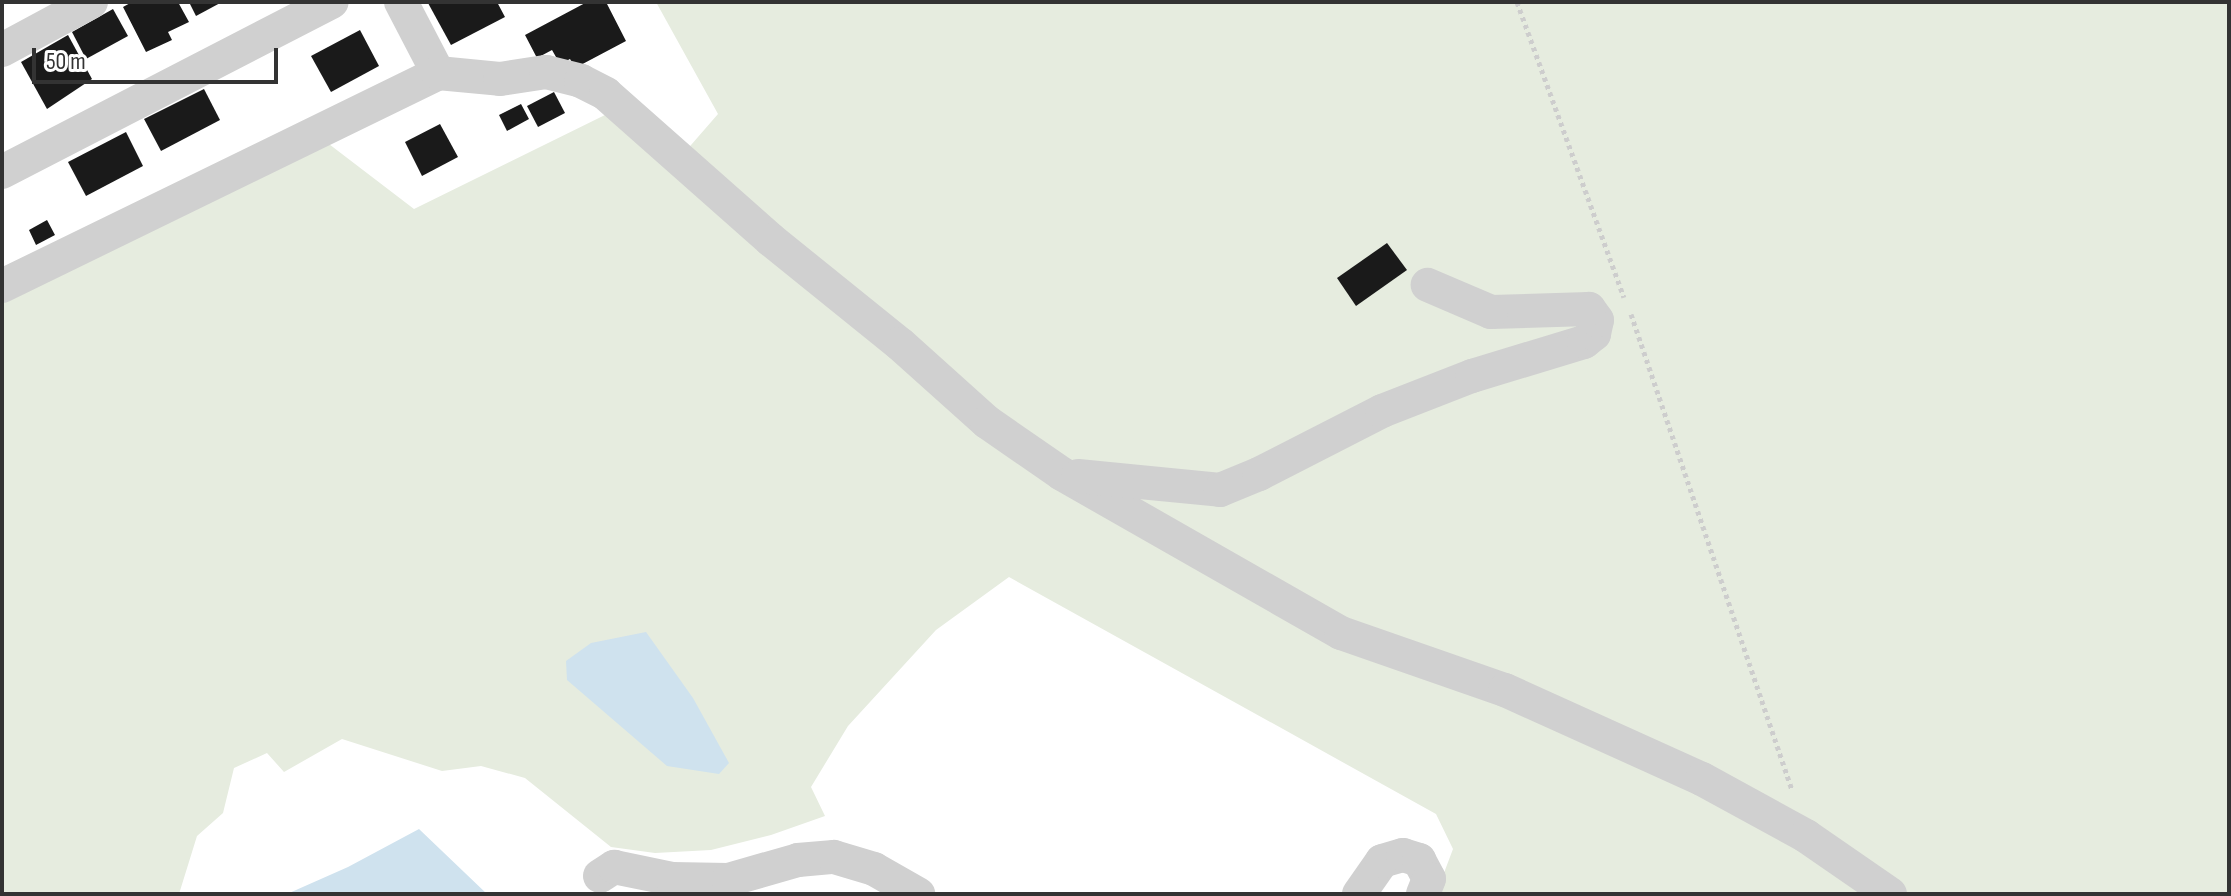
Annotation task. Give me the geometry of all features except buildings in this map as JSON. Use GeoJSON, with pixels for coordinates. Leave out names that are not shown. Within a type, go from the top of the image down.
{"type":"FeatureCollection","features":[{"type":"Feature","properties":{"kind":"street"},"geometry":{"type":"LineString","coordinates":[[2,50],[91,2]]}},
{"type":"Feature","properties":{"kind":"street"},"geometry":{"type":"LineString","coordinates":[[2,172],[332,2]]}},
{"type":"Feature","properties":{"kind":"street"},"geometry":{"type":"LineString","coordinates":[[401,2],[438,73]]}},
{"type":"Feature","properties":{"kind":"street"},"geometry":{"type":"LineString","coordinates":[[2,286],[438,73],[500,79],[546,72],[581,81],[606,94],[771,240],[900,344],[987,422],[1062,474],[1341,633],[1505,690],[1702,779],[1806,836],[1890,894]]}},
{"type":"Feature","properties":{"kind":"street"},"geometry":{"type":"LineString","coordinates":[[1062,474],[1220,490],[1259,474],[1382,411],[1472,376],[1584,342],[1594,334],[1597,320],[1589,309],[1491,312],[1428,285]]}},
{"type":"Feature","properties":{"kind":"street"},"geometry":{"type":"LineString","coordinates":[[1359,894],[1382,861],[1403,855],[1419,860],[1429,879],[1423,894]]}},
{"type":"Feature","properties":{"kind":"street"},"geometry":{"type":"LineString","coordinates":[[600,876],[614,867],[672,879],[728,880],[798,860],[834,857],[874,869],[918,894]]}},
{"type":"Feature","properties":{"kind":"path"},"geometry":{"type":"LineString","coordinates":[[1517,2],[1625,298]]}},
{"type":"Feature","properties":{"kind":"path"},"geometry":{"type":"LineString","coordinates":[[1631,312],[1764,699],[1806,836]]}},
{"type":"Feature","properties":{"kind":"shaded area"},"geometry":{"type":"Polygon","coordinates":[[[656,2],[2229,2],[2229,894],[1436,894],[1453,849],[1436,814],[1009,577],[936,630],[848,726],[811,787],[825,816],[771,835],[711,850],[655,853],[611,847],[525,778],[481,766],[442,771],[342,739],[284,772],[267,753],[234,768],[223,813],[197,836],[179,894],[2,894],[2,296],[325,141],[414,209],[607,114],[671,168],[718,114],[656,2]]]}},
{"type":"Feature","properties":{"kind":"water"},"geometry":{"type":"Polygon","coordinates":[[[646,632],[693,698],[729,763],[719,774],[667,766],[567,680],[566,661],[591,643],[646,632]]]}},
{"type":"Feature","properties":{"kind":"water"},"geometry":{"type":"Polygon","coordinates":[[[419,829],[487,894],[287,894],[348,867],[419,829]]]}}]}
